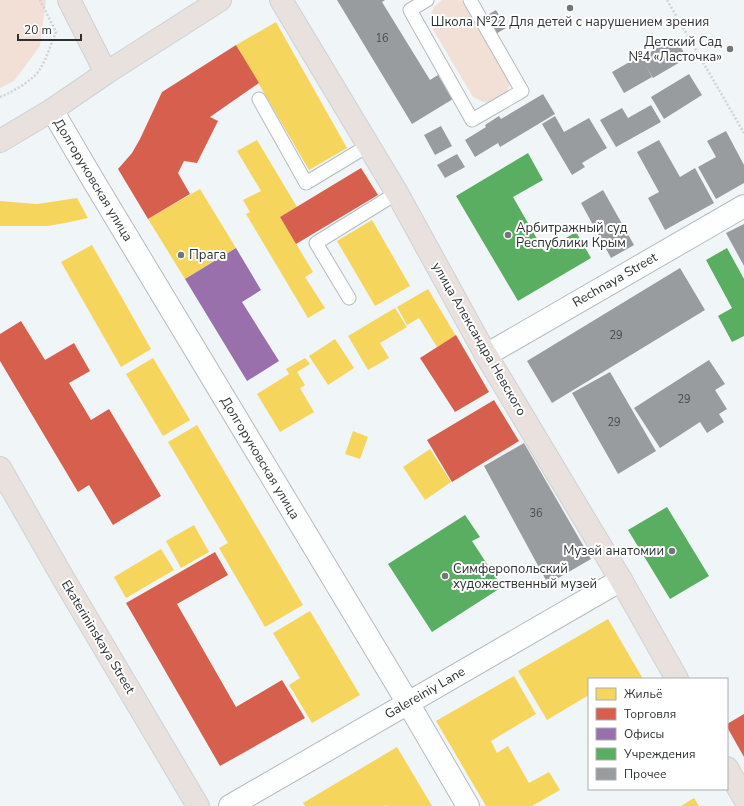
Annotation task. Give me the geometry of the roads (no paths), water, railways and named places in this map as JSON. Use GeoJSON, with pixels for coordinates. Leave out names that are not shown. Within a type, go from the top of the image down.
{"type":"FeatureCollection","features":[{"type":"Feature","properties":{"kind":"main road"},"geometry":{"type":"LineString","coordinates":[[69,0],[106,73]]}},
{"type":"Feature","properties":{"kind":"main road"},"geometry":{"type":"LineString","coordinates":[[0,141],[52,110],[106,73],[220,0]]}},
{"type":"Feature","properties":{"kind":"main road","name":"улица Александра Невского"},"geometry":{"type":"LineString","coordinates":[[281,0],[397,193],[486,355],[676,678]]}},
{"type":"Feature","properties":{"kind":"main road","name":"Ekaterininskaya Street"},"geometry":{"type":"LineString","coordinates":[[0,468],[63,578],[198,806]]}},
{"type":"Feature","properties":{"kind":"main road"},"geometry":{"type":"LineString","coordinates":[[728,770],[744,798]]}},
{"type":"Feature","properties":{"kind":"street","name":"Долгоруковская улица"},"geometry":{"type":"LineString","coordinates":[[52,110],[408,703],[468,806]]}},
{"type":"Feature","properties":{"kind":"street","name":"Rechnaya Street"},"geometry":{"type":"LineString","coordinates":[[486,355],[744,206]]}},
{"type":"Feature","properties":{"kind":"street","name":"Galereiniy Lane"},"geometry":{"type":"LineString","coordinates":[[230,806],[620,580]]}},
{"type":"Feature","properties":{"kind":"lane"},"geometry":{"type":"LineString","coordinates":[[427,0],[410,10],[472,120],[522,91],[470,0]]}},
{"type":"Feature","properties":{"kind":"lane"},"geometry":{"type":"LineString","coordinates":[[259,99],[306,184],[369,145]]}},
{"type":"Feature","properties":{"kind":"lane"},"geometry":{"type":"LineString","coordinates":[[349,298],[316,243],[397,193]]}},
{"type":"Feature","properties":{"kind":"place","name":"Школа №22 Для детей с нарушением зрения"},"geometry":{"type":"Point","coordinates":[570,8]}},
{"type":"Feature","properties":{"kind":"place","name":"Детский Сад №4 «Ласточка»"},"geometry":{"type":"Point","coordinates":[730,49]}},
{"type":"Feature","properties":{"kind":"place","name":"Арбитражный суд Республики Крым"},"geometry":{"type":"Point","coordinates":[508,235]}},
{"type":"Feature","properties":{"kind":"place","name":"Прага"},"geometry":{"type":"Point","coordinates":[181,255]}},
{"type":"Feature","properties":{"kind":"place","name":"Музей анатомии"},"geometry":{"type":"Point","coordinates":[672,551]}},
{"type":"Feature","properties":{"kind":"place","name":"Симферопольский художественный музей"},"geometry":{"type":"Point","coordinates":[445,576]}}]}
